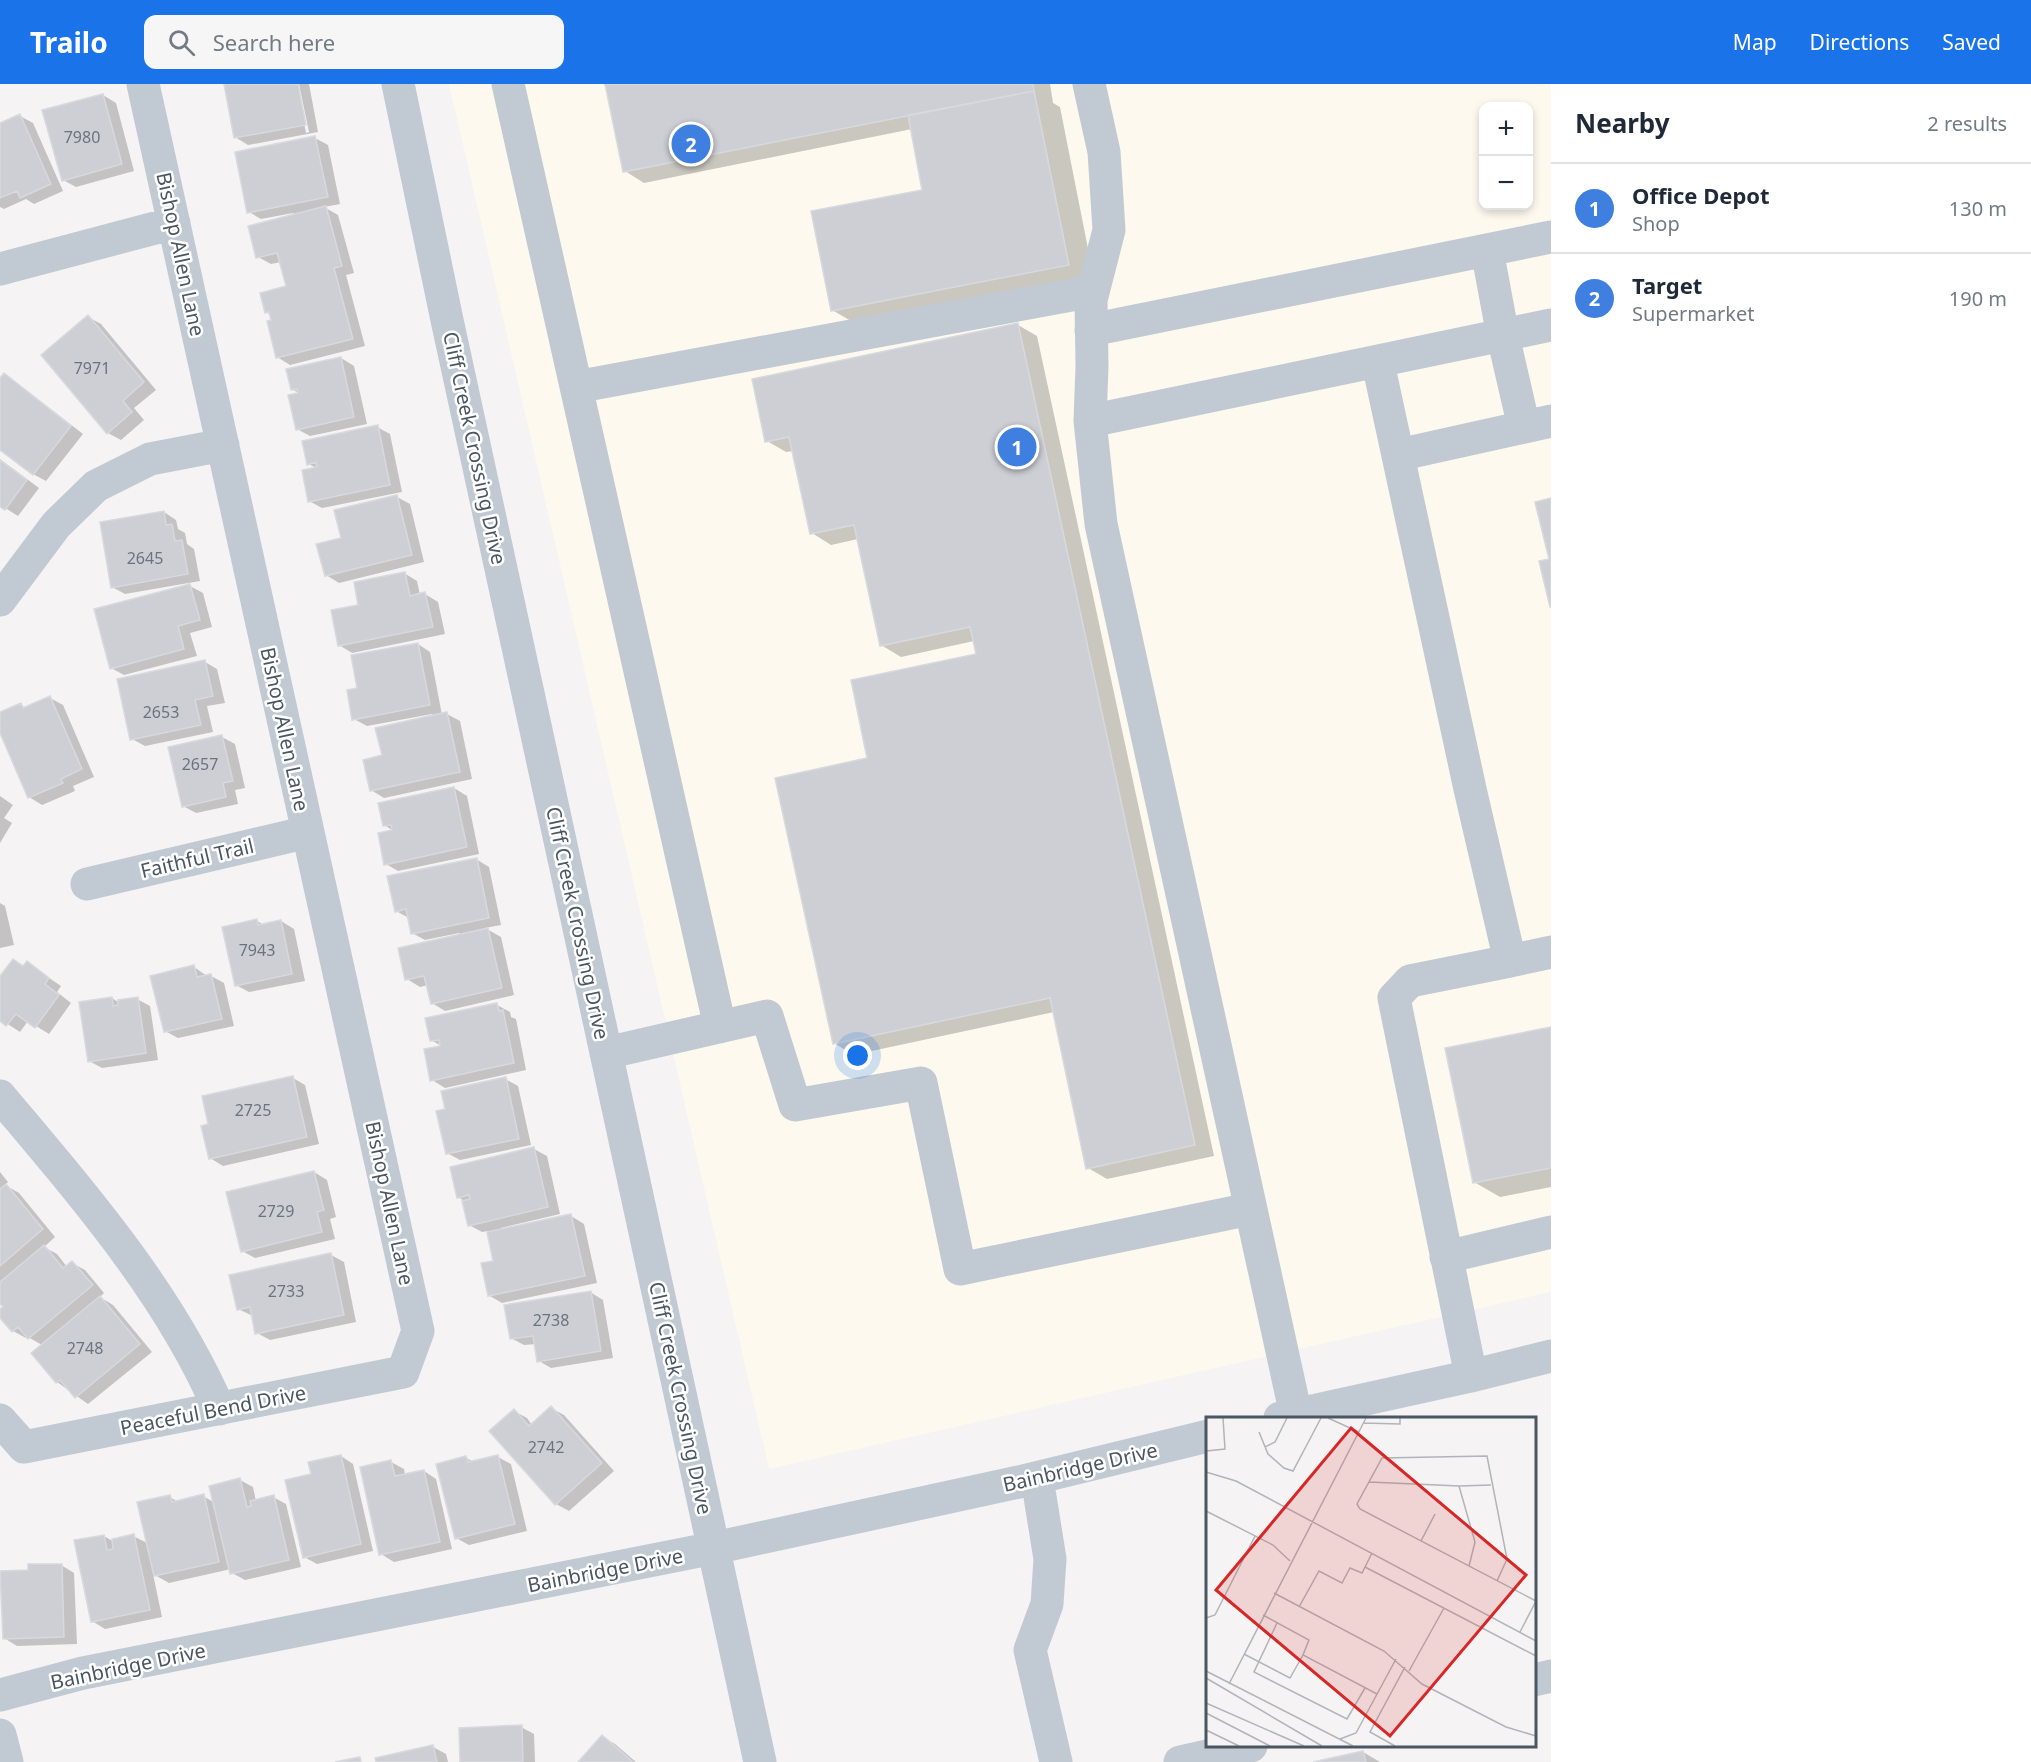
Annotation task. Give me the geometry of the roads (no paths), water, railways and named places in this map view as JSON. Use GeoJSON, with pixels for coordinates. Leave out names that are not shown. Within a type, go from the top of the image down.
{"type":"FeatureCollection","features":[{"type":"Feature","properties":{"kind":"street","name":"Bishop Allen Lane"},"geometry":{"type":"LineString","coordinates":[[143,84],[418,1331],[403,1371]]}},
{"type":"Feature","properties":{"kind":"street","name":"Cliff Creek Crossing Drive"},"geometry":{"type":"LineString","coordinates":[[398,84],[760,1762]]}},
{"type":"Feature","properties":{"kind":"street"},"geometry":{"type":"LineString","coordinates":[[508,84],[720,1027]]}},
{"type":"Feature","properties":{"kind":"street"},"geometry":{"type":"LineString","coordinates":[[1089,84],[1104,152],[1109,230],[1091,300],[1090,421],[1101,524],[1250,1209],[1288,1417],[1551,1356]]}},
{"type":"Feature","properties":{"kind":"street"},"geometry":{"type":"LineString","coordinates":[[0,269],[174,223]]}},
{"type":"Feature","properties":{"kind":"street"},"geometry":{"type":"LineString","coordinates":[[1091,330],[1551,237]]}},
{"type":"Feature","properties":{"kind":"street"},"geometry":{"type":"LineString","coordinates":[[1398,455],[1537,424],[1503,336],[1487,250]]}},
{"type":"Feature","properties":{"kind":"street"},"geometry":{"type":"LineString","coordinates":[[576,387],[1093,291]]}},
{"type":"Feature","properties":{"kind":"street"},"geometry":{"type":"LineString","coordinates":[[1090,421],[1551,325]]}},
{"type":"Feature","properties":{"kind":"street"},"geometry":{"type":"LineString","coordinates":[[1377,363],[1510,961]]}},
{"type":"Feature","properties":{"kind":"street"},"geometry":{"type":"LineString","coordinates":[[0,600],[56,525],[96,486],[150,459],[223,445]]}},
{"type":"Feature","properties":{"kind":"street","name":"Faithful Trail"},"geometry":{"type":"LineString","coordinates":[[87,884],[308,832]]}},
{"type":"Feature","properties":{"kind":"street"},"geometry":{"type":"LineString","coordinates":[[1471,1376],[1394,998],[1410,981],[1551,952]]}},
{"type":"Feature","properties":{"kind":"street"},"geometry":{"type":"LineString","coordinates":[[606,1053],[767,1016],[795,1105],[921,1083],[960,1269],[1250,1209]]}},
{"type":"Feature","properties":{"kind":"street"},"geometry":{"type":"LineString","coordinates":[[0,1096],[69,1178],[145,1275],[206,1377],[219,1409]]}},
{"type":"Feature","properties":{"kind":"street"},"geometry":{"type":"LineString","coordinates":[[1446,1257],[1551,1232]]}},
{"type":"Feature","properties":{"kind":"street","name":"Peaceful Bend Drive"},"geometry":{"type":"LineString","coordinates":[[0,1420],[24,1448],[403,1371]]}},
{"type":"Feature","properties":{"kind":"street","name":"Bainbridge Drive"},"geometry":{"type":"LineString","coordinates":[[0,1695],[83,1673],[714,1548],[1037,1478],[1206,1436]]}},
{"type":"Feature","properties":{"kind":"street"},"geometry":{"type":"LineString","coordinates":[[1037,1478],[1050,1559],[1047,1604],[1030,1650],[1056,1762]]}},
{"type":"Feature","properties":{"kind":"street"},"geometry":{"type":"LineString","coordinates":[[1536,1680],[1551,1676]]}},
{"type":"Feature","properties":{"kind":"street"},"geometry":{"type":"LineString","coordinates":[[0,1735],[7,1762]]}},
{"type":"Feature","properties":{"kind":"street"},"geometry":{"type":"LineString","coordinates":[[1180,1762],[1247,1747]]}},
{"type":"Feature","properties":{"kind":"place","name":"Target"},"geometry":{"type":"Point","coordinates":[691,144]}},
{"type":"Feature","properties":{"kind":"place","name":"Office Depot"},"geometry":{"type":"Point","coordinates":[1017,447]}}]}
